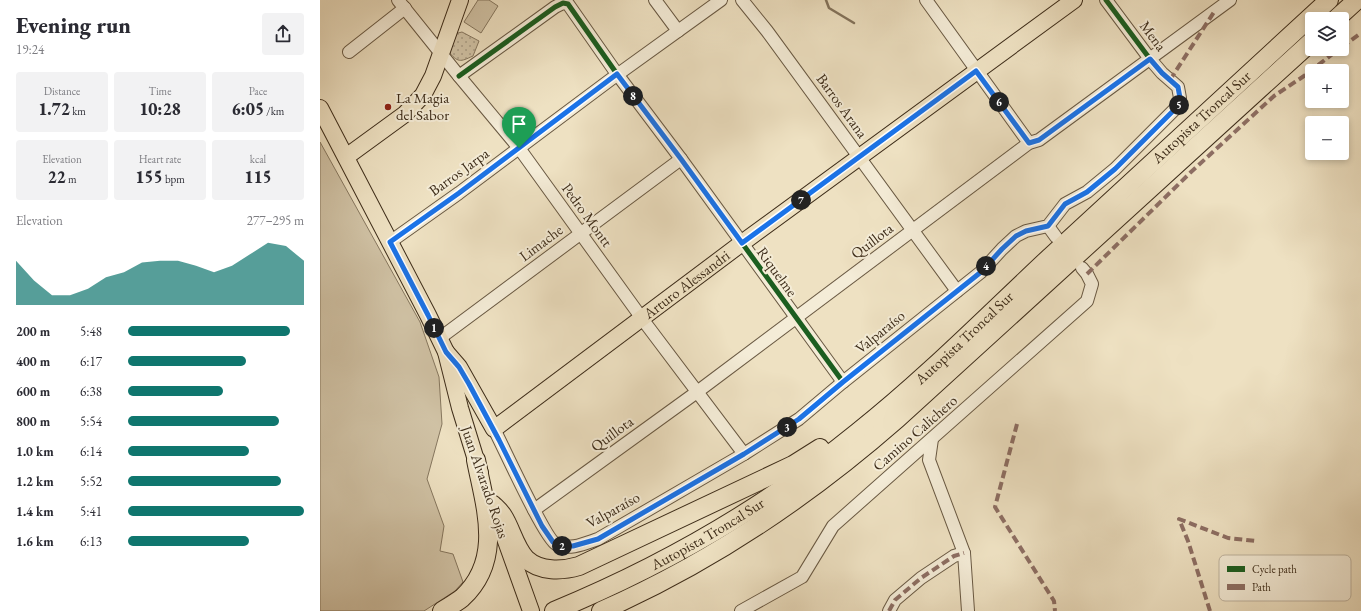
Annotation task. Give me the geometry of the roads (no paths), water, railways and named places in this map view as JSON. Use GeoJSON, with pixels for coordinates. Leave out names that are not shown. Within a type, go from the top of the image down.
{"type":"FeatureCollection","features":[{"type":"Feature","properties":{"kind":"highway","name":"Autopista Troncal Sur"},"geometry":{"type":"LineString","coordinates":[[554,611],[611,586],[674,555],[735,520],[822,460],[858,432],[910,388],[1181,135],[1329,0]]}},
{"type":"Feature","properties":{"kind":"highway"},"geometry":{"type":"LineString","coordinates":[[1344,12],[1357,0]]}},
{"type":"Feature","properties":{"kind":"highway","name":"Autopista Troncal Sur"},"geometry":{"type":"LineString","coordinates":[[601,611],[651,587],[714,553],[777,513],[839,468],[898,419],[1305,47]]}},
{"type":"Feature","properties":{"kind":"highway"},"geometry":{"type":"LineString","coordinates":[[492,504],[502,515],[515,542],[526,558],[540,567],[548,569],[564,570],[579,566],[793,465],[840,436],[943,357]]}},
{"type":"Feature","properties":{"kind":"highway"},"geometry":{"type":"LineString","coordinates":[[442,611],[461,599],[473,586],[482,570],[488,553],[489,525],[476,460]]}},
{"type":"Feature","properties":{"kind":"main road"},"geometry":{"type":"LineString","coordinates":[[346,157],[405,114],[424,95],[442,53],[460,0]]}},
{"type":"Feature","properties":{"kind":"main road","name":"Arturo Alessandri"},"geometry":{"type":"LineString","coordinates":[[494,429],[859,156],[1074,0]]}},
{"type":"Feature","properties":{"kind":"main road","name":"Juan Alvarado Rojas"},"geometry":{"type":"LineString","coordinates":[[320,108],[443,345],[459,367],[494,429]]}},
{"type":"Feature","properties":{"kind":"main road","name":"Juan Alvarado Rojas"},"geometry":{"type":"LineString","coordinates":[[443,345],[476,460],[531,611]]}},
{"type":"Feature","properties":{"kind":"street"},"geometry":{"type":"LineString","coordinates":[[655,0],[678,31]]}},
{"type":"Feature","properties":{"kind":"street","name":"Barros Jarpa"},"geometry":{"type":"LineString","coordinates":[[390,242],[459,193],[617,74],[721,0]]}},
{"type":"Feature","properties":{"kind":"street","name":"Barros Arana"},"geometry":{"type":"LineString","coordinates":[[742,0],[767,31],[914,230],[957,291]]}},
{"type":"Feature","properties":{"kind":"street"},"geometry":{"type":"LineString","coordinates":[[926,0],[1029,143]]}},
{"type":"Feature","properties":{"kind":"street","name":"Mena"},"geometry":{"type":"LineString","coordinates":[[1048,226],[1065,204],[1087,192],[1115,169],[1179,105],[1180,98],[1178,87],[1162,73],[1150,59],[1106,0]]}},
{"type":"Feature","properties":{"kind":"street","name":"Quillota"},"geometry":{"type":"LineString","coordinates":[[534,510],[698,392],[1029,143],[1039,140],[1230,0]]}},
{"type":"Feature","properties":{"kind":"street","name":"Riquelme"},"geometry":{"type":"LineString","coordinates":[[459,76],[555,6],[563,3],[568,4],[617,74],[681,159],[843,382]]}},
{"type":"Feature","properties":{"kind":"street","name":"Pedro Montt"},"geometry":{"type":"LineString","coordinates":[[402,4],[519,148],[642,318],[744,454]]}},
{"type":"Feature","properties":{"kind":"street"},"geometry":{"type":"LineString","coordinates":[[349,52],[402,4]]}},
{"type":"Feature","properties":{"kind":"street","name":"Limache"},"geometry":{"type":"LineString","coordinates":[[443,345],[581,234],[681,159]]}},
{"type":"Feature","properties":{"kind":"street"},"geometry":{"type":"LineString","coordinates":[[1048,226],[1056,237]]}},
{"type":"Feature","properties":{"kind":"street","name":"Valparaíso"},"geometry":{"type":"LineString","coordinates":[[553,542],[558,546],[573,546],[598,539],[744,454],[799,419],[981,272],[1016,236],[1026,231],[1048,226]]}},
{"type":"Feature","properties":{"kind":"street","name":"Camino Calichero"},"geometry":{"type":"LineString","coordinates":[[741,611],[802,577],[833,526],[1087,301],[1092,284],[1082,268]]}},
{"type":"Feature","properties":{"kind":"street","name":"Juan Alvarado Rojas"},"geometry":{"type":"LineString","coordinates":[[494,429],[542,526],[553,542]]}},
{"type":"Feature","properties":{"kind":"street"},"geometry":{"type":"LineString","coordinates":[[932,439],[929,460],[964,553],[968,611]]}},
{"type":"Feature","properties":{"kind":"street"},"geometry":{"type":"LineString","coordinates":[[888,611],[895,600],[921,578],[954,556],[964,553]]}},
{"type":"Feature","properties":{"kind":"waterway"},"geometry":{"type":"LineString","coordinates":[[826,0],[829,8],[854,23]]}},
{"type":"Feature","properties":{"kind":"place","name":"La Magia del Sabor"},"geometry":{"type":"Point","coordinates":[388,107]}}]}
